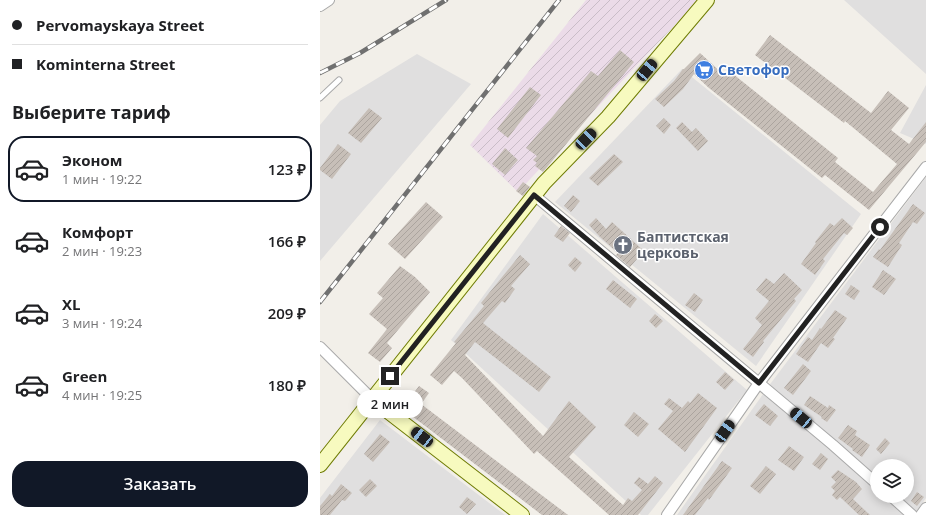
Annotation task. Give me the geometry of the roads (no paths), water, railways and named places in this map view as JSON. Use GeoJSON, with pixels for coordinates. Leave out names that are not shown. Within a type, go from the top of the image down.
{"type":"FeatureCollection","features":[{"type":"Feature","properties":{"kind":"street"},"geometry":{"type":"LineString","coordinates":[[320,6],[329,0]]}},
{"type":"Feature","properties":{"kind":"street"},"geometry":{"type":"LineString","coordinates":[[320,465],[534,195],[608,117],[706,0]]}},
{"type":"Feature","properties":{"kind":"street"},"geometry":{"type":"LineString","coordinates":[[667,515],[759,383],[926,167]]}},
{"type":"Feature","properties":{"kind":"street"},"geometry":{"type":"LineString","coordinates":[[534,195],[833,445],[870,478]]}},
{"type":"Feature","properties":{"kind":"street"},"geometry":{"type":"LineString","coordinates":[[320,347],[372,399],[522,515]]}},
{"type":"Feature","properties":{"kind":"street"},"geometry":{"type":"LineString","coordinates":[[899,503],[912,515]]}},
{"type":"Feature","properties":{"kind":"street"},"geometry":{"type":"LineString","coordinates":[[921,515],[926,508]]}},
{"type":"Feature","properties":{"kind":"lane"},"geometry":{"type":"LineString","coordinates":[[320,98],[339,80]]}},
{"type":"Feature","properties":{"kind":"railway"},"geometry":{"type":"LineString","coordinates":[[320,73],[360,53],[446,0]]}},
{"type":"Feature","properties":{"kind":"railway"},"geometry":{"type":"LineString","coordinates":[[320,302],[559,0]]}},
{"type":"Feature","properties":{"kind":"place","name":"Светофор"},"geometry":{"type":"Point","coordinates":[704,70]}},
{"type":"Feature","properties":{"kind":"place","name":"Баптистская церковь"},"geometry":{"type":"Point","coordinates":[623,245]}}]}
